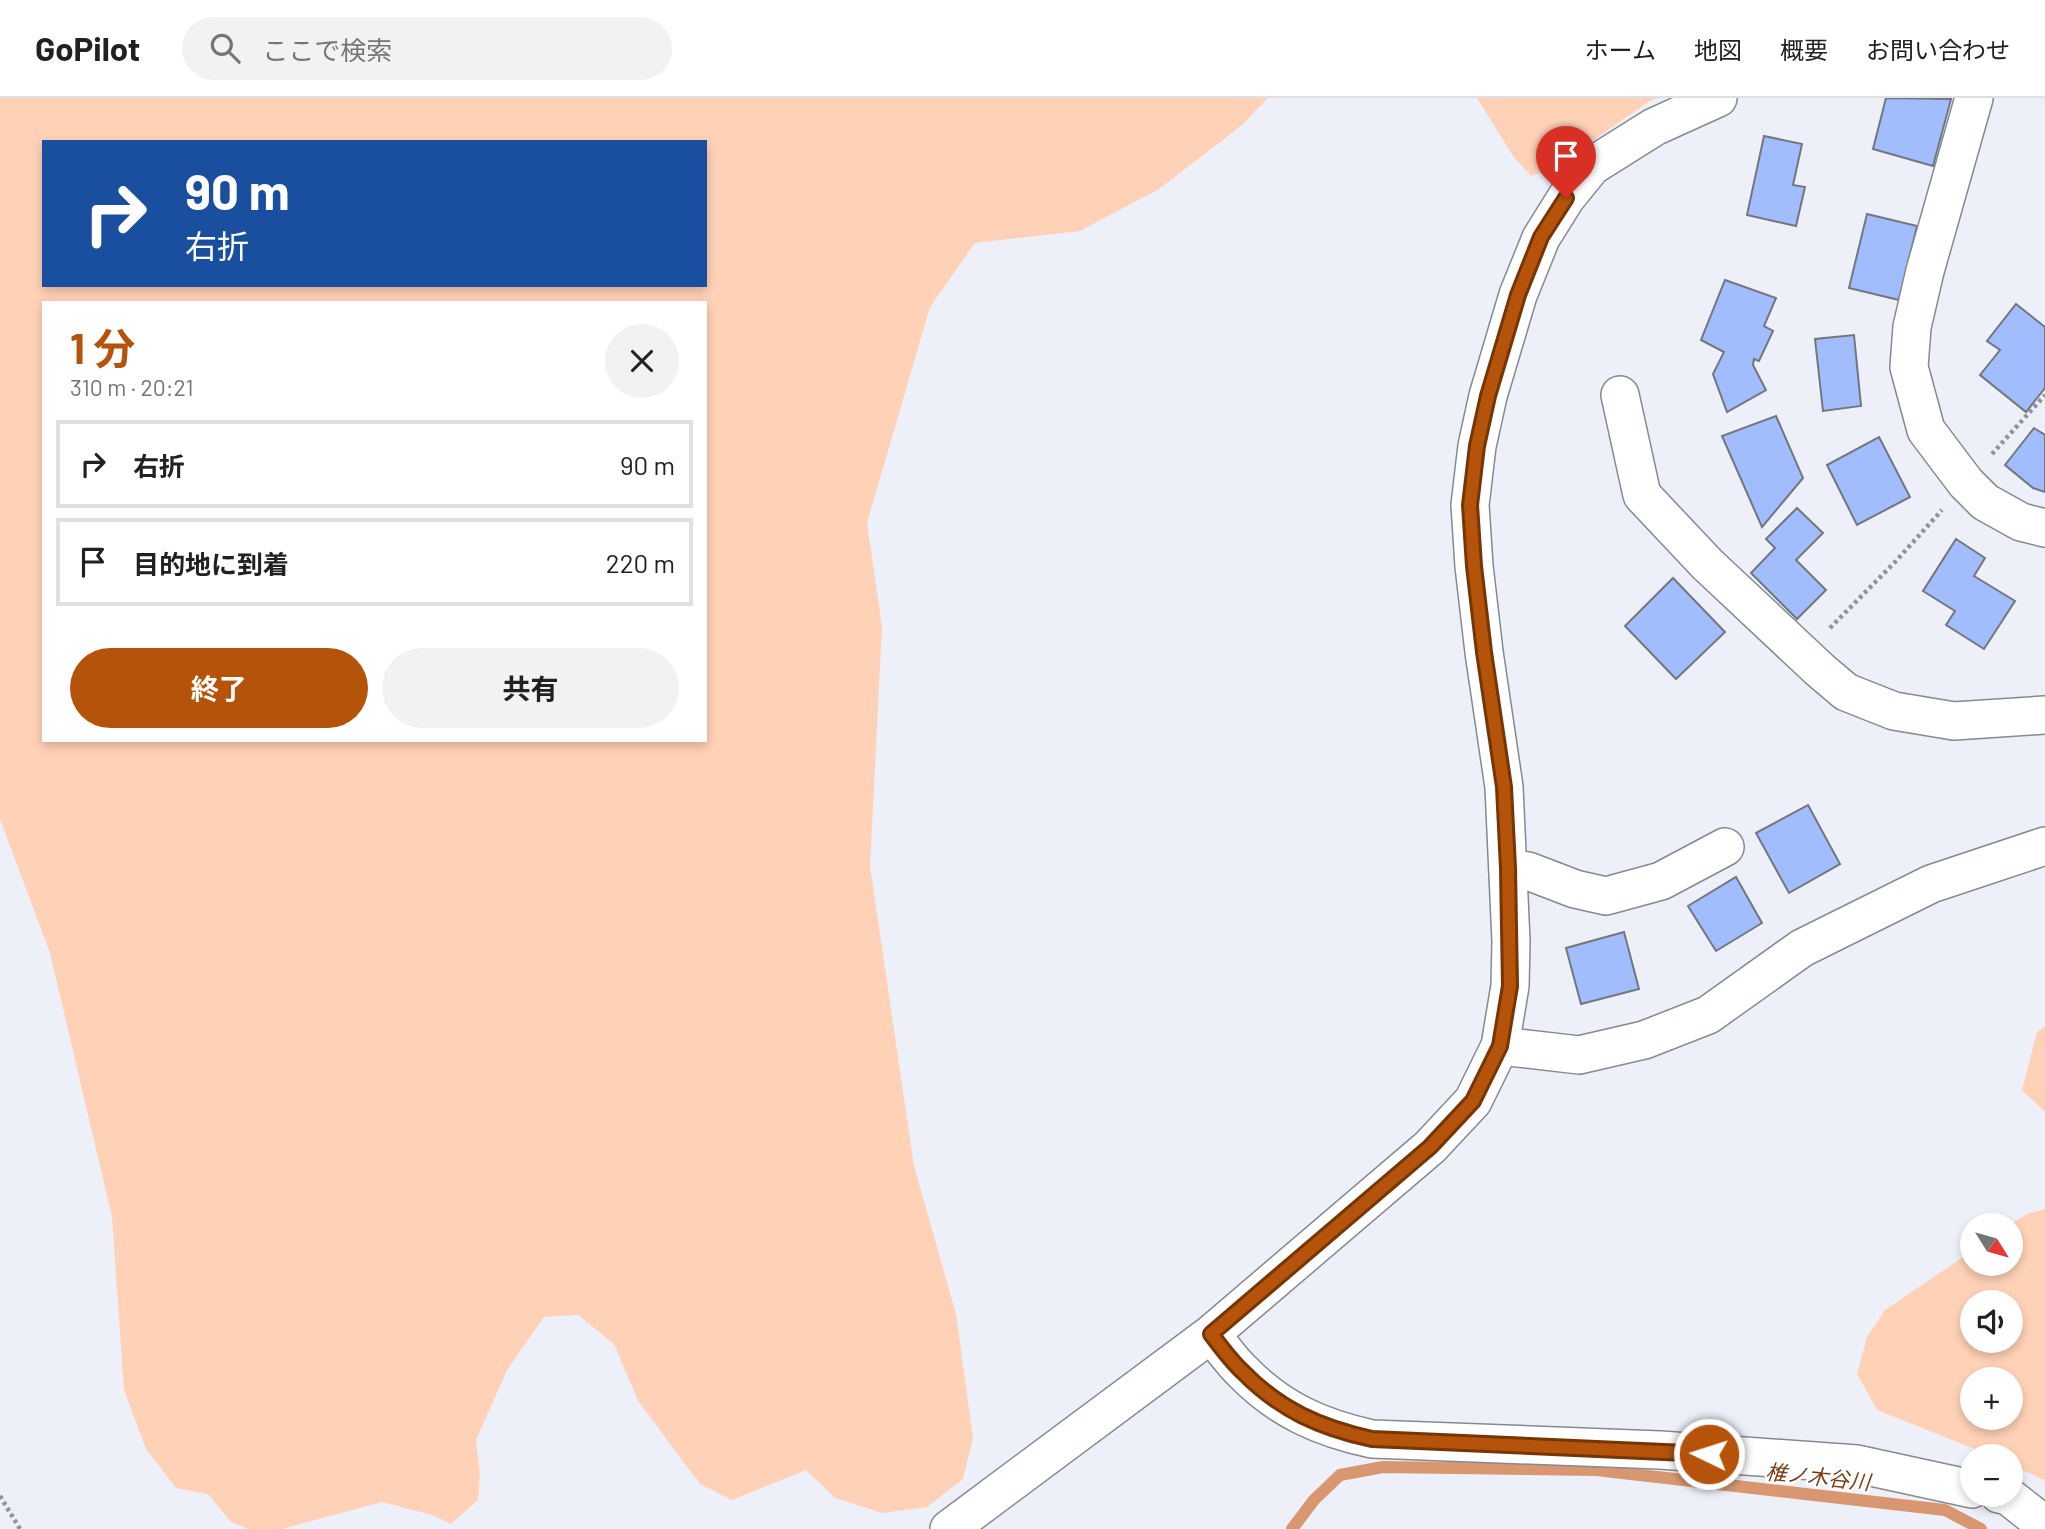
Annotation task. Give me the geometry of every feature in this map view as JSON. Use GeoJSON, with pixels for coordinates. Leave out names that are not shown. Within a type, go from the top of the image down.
{"type":"FeatureCollection","features":[{"type":"Feature","properties":{"kind":"street"},"geometry":{"type":"LineString","coordinates":[[949,1529],[1211,1334],[1430,1147],[1473,1101],[1500,1046],[1510,986],[1504,787],[1484,652],[1470,505],[1477,446],[1488,396],[1518,295],[1541,237],[1566,198],[1592,166],[1654,127],[1718,98]]}},
{"type":"Feature","properties":{"kind":"street"},"geometry":{"type":"LineString","coordinates":[[1975,98],[1925,271],[1912,327],[1909,367],[1926,430],[1966,483],[1985,502],[2021,522],[2045,528]]}},
{"type":"Feature","properties":{"kind":"street"},"geometry":{"type":"LineString","coordinates":[[1620,395],[1642,495],[1707,564],[1846,692],[1894,711],[1954,721],[2045,715]]}},
{"type":"Feature","properties":{"kind":"street"},"geometry":{"type":"LineString","coordinates":[[1500,1046],[1578,1055],[1644,1040],[1708,1015],[1802,948],[1931,884],[2045,846]]}},
{"type":"Feature","properties":{"kind":"street"},"geometry":{"type":"LineString","coordinates":[[1508,868],[1528,871],[1575,889],[1606,896],[1661,881],[1725,847]]}},
{"type":"Feature","properties":{"kind":"street"},"geometry":{"type":"LineString","coordinates":[[1211,1334],[1243,1373],[1292,1412],[1336,1431],[1372,1439],[1660,1450],[1857,1464],[1960,1486]]}},
{"type":"Feature","properties":{"kind":"street"},"geometry":{"type":"LineString","coordinates":[[2022,1507],[2045,1525]]}},
{"type":"Feature","properties":{"kind":"path"},"geometry":{"type":"LineString","coordinates":[[1987,459],[2045,395]]}},
{"type":"Feature","properties":{"kind":"path"},"geometry":{"type":"LineString","coordinates":[[1824,634],[1951,500]]}},
{"type":"Feature","properties":{"kind":"path"},"geometry":{"type":"LineString","coordinates":[[0,1496],[20,1529]]}},
{"type":"Feature","properties":{"kind":"shaded area"},"geometry":{"type":"Polygon","coordinates":[[[0,98],[1268,98],[1241,126],[1159,189],[1080,231],[975,243],[930,307],[867,523],[882,627],[870,866],[914,1166],[956,1314],[973,1438],[963,1479],[927,1507],[882,1513],[835,1498],[806,1470],[732,1500],[700,1484],[638,1401],[614,1344],[578,1315],[544,1317],[507,1370],[476,1440],[480,1473],[478,1500],[451,1524],[432,1515],[382,1502],[282,1529],[248,1529],[231,1522],[208,1494],[176,1488],[146,1449],[124,1390],[112,1217],[50,953],[0,819],[0,98]]]}},
{"type":"Feature","properties":{"kind":"shaded area"},"geometry":{"type":"Polygon","coordinates":[[[1477,98],[1657,98],[1553,168],[1531,176],[1513,156],[1477,98]]]}},
{"type":"Feature","properties":{"kind":"shaded area"},"geometry":{"type":"Polygon","coordinates":[[[2045,1026],[2045,1112],[2022,1090],[2037,1032],[2045,1026]]]}},
{"type":"Feature","properties":{"kind":"shaded area"},"geometry":{"type":"Polygon","coordinates":[[[2045,1209],[2045,1481],[2023,1470],[2023,1444],[1962,1444],[1877,1410],[1857,1374],[1867,1337],[1885,1310],[1960,1259],[1960,1276],[2023,1276],[2023,1217],[2045,1209]]]}},
{"type":"Feature","properties":{"kind":"building"},"geometry":{"type":"Polygon","coordinates":[[[1886,98],[1951,99],[1933,166],[1873,149],[1886,98]]]}},
{"type":"Feature","properties":{"kind":"building"},"geometry":{"type":"Polygon","coordinates":[[[1764,136],[1802,144],[1793,185],[1805,187],[1796,226],[1747,215],[1764,136]]]}},
{"type":"Feature","properties":{"kind":"building"},"geometry":{"type":"Polygon","coordinates":[[[1867,214],[1917,226],[1899,300],[1849,288],[1867,214]]]}},
{"type":"Feature","properties":{"kind":"building"},"geometry":{"type":"Polygon","coordinates":[[[1725,280],[1776,298],[1764,326],[1773,331],[1759,361],[1754,359],[1753,365],[1766,390],[1727,412],[1713,374],[1724,352],[1701,340],[1725,280]]]}},
{"type":"Feature","properties":{"kind":"building"},"geometry":{"type":"Polygon","coordinates":[[[2016,304],[2045,327],[2045,388],[2026,412],[1980,375],[2000,350],[1987,341],[2016,304]]]}},
{"type":"Feature","properties":{"kind":"building"},"geometry":{"type":"Polygon","coordinates":[[[1854,335],[1861,406],[1823,411],[1815,339],[1854,335]]]}},
{"type":"Feature","properties":{"kind":"building"},"geometry":{"type":"Polygon","coordinates":[[[1776,416],[1803,478],[1762,527],[1722,436],[1776,416]]]}},
{"type":"Feature","properties":{"kind":"building"},"geometry":{"type":"Polygon","coordinates":[[[2034,428],[2045,435],[2045,492],[2033,488],[2005,465],[2034,428]]]}},
{"type":"Feature","properties":{"kind":"building"},"geometry":{"type":"Polygon","coordinates":[[[1879,437],[1910,497],[1857,525],[1827,465],[1879,437]]]}},
{"type":"Feature","properties":{"kind":"building"},"geometry":{"type":"Polygon","coordinates":[[[1797,508],[1823,533],[1796,560],[1826,590],[1797,619],[1751,573],[1775,548],[1766,539],[1797,508]]]}},
{"type":"Feature","properties":{"kind":"building"},"geometry":{"type":"Polygon","coordinates":[[[1956,539],[1985,558],[1974,576],[2015,601],[1984,649],[1946,625],[1955,611],[1923,591],[1956,539]]]}},
{"type":"Feature","properties":{"kind":"building"},"geometry":{"type":"Polygon","coordinates":[[[1673,578],[1725,632],[1676,679],[1625,626],[1673,578]]]}},
{"type":"Feature","properties":{"kind":"building"},"geometry":{"type":"Polygon","coordinates":[[[1808,805],[1840,864],[1789,893],[1756,833],[1808,805]]]}},
{"type":"Feature","properties":{"kind":"building"},"geometry":{"type":"Polygon","coordinates":[[[1736,877],[1762,923],[1716,951],[1688,906],[1736,877]]]}},
{"type":"Feature","properties":{"kind":"building"},"geometry":{"type":"Polygon","coordinates":[[[1624,932],[1639,989],[1581,1004],[1566,948],[1624,932]]]}},
{"type":"Feature","properties":{"kind":"waterway","name":"椎ノ木谷川"},"geometry":{"type":"LineString","coordinates":[[1292,1529],[1314,1500],[1340,1475],[1383,1467],[1596,1470],[1945,1510],[1981,1529]]}},
{"type":"Feature","properties":{"kind":"route"},"geometry":{"type":"LineString","coordinates":[[1566,198],[1541,237],[1518,295],[1488,396],[1477,446],[1470,505],[1484,652],[1504,787],[1511,941],[1510,986],[1500,1046],[1473,1101],[1430,1147],[1211,1334],[1243,1373],[1292,1412],[1336,1431],[1372,1439],[1709,1454]]}}]}
